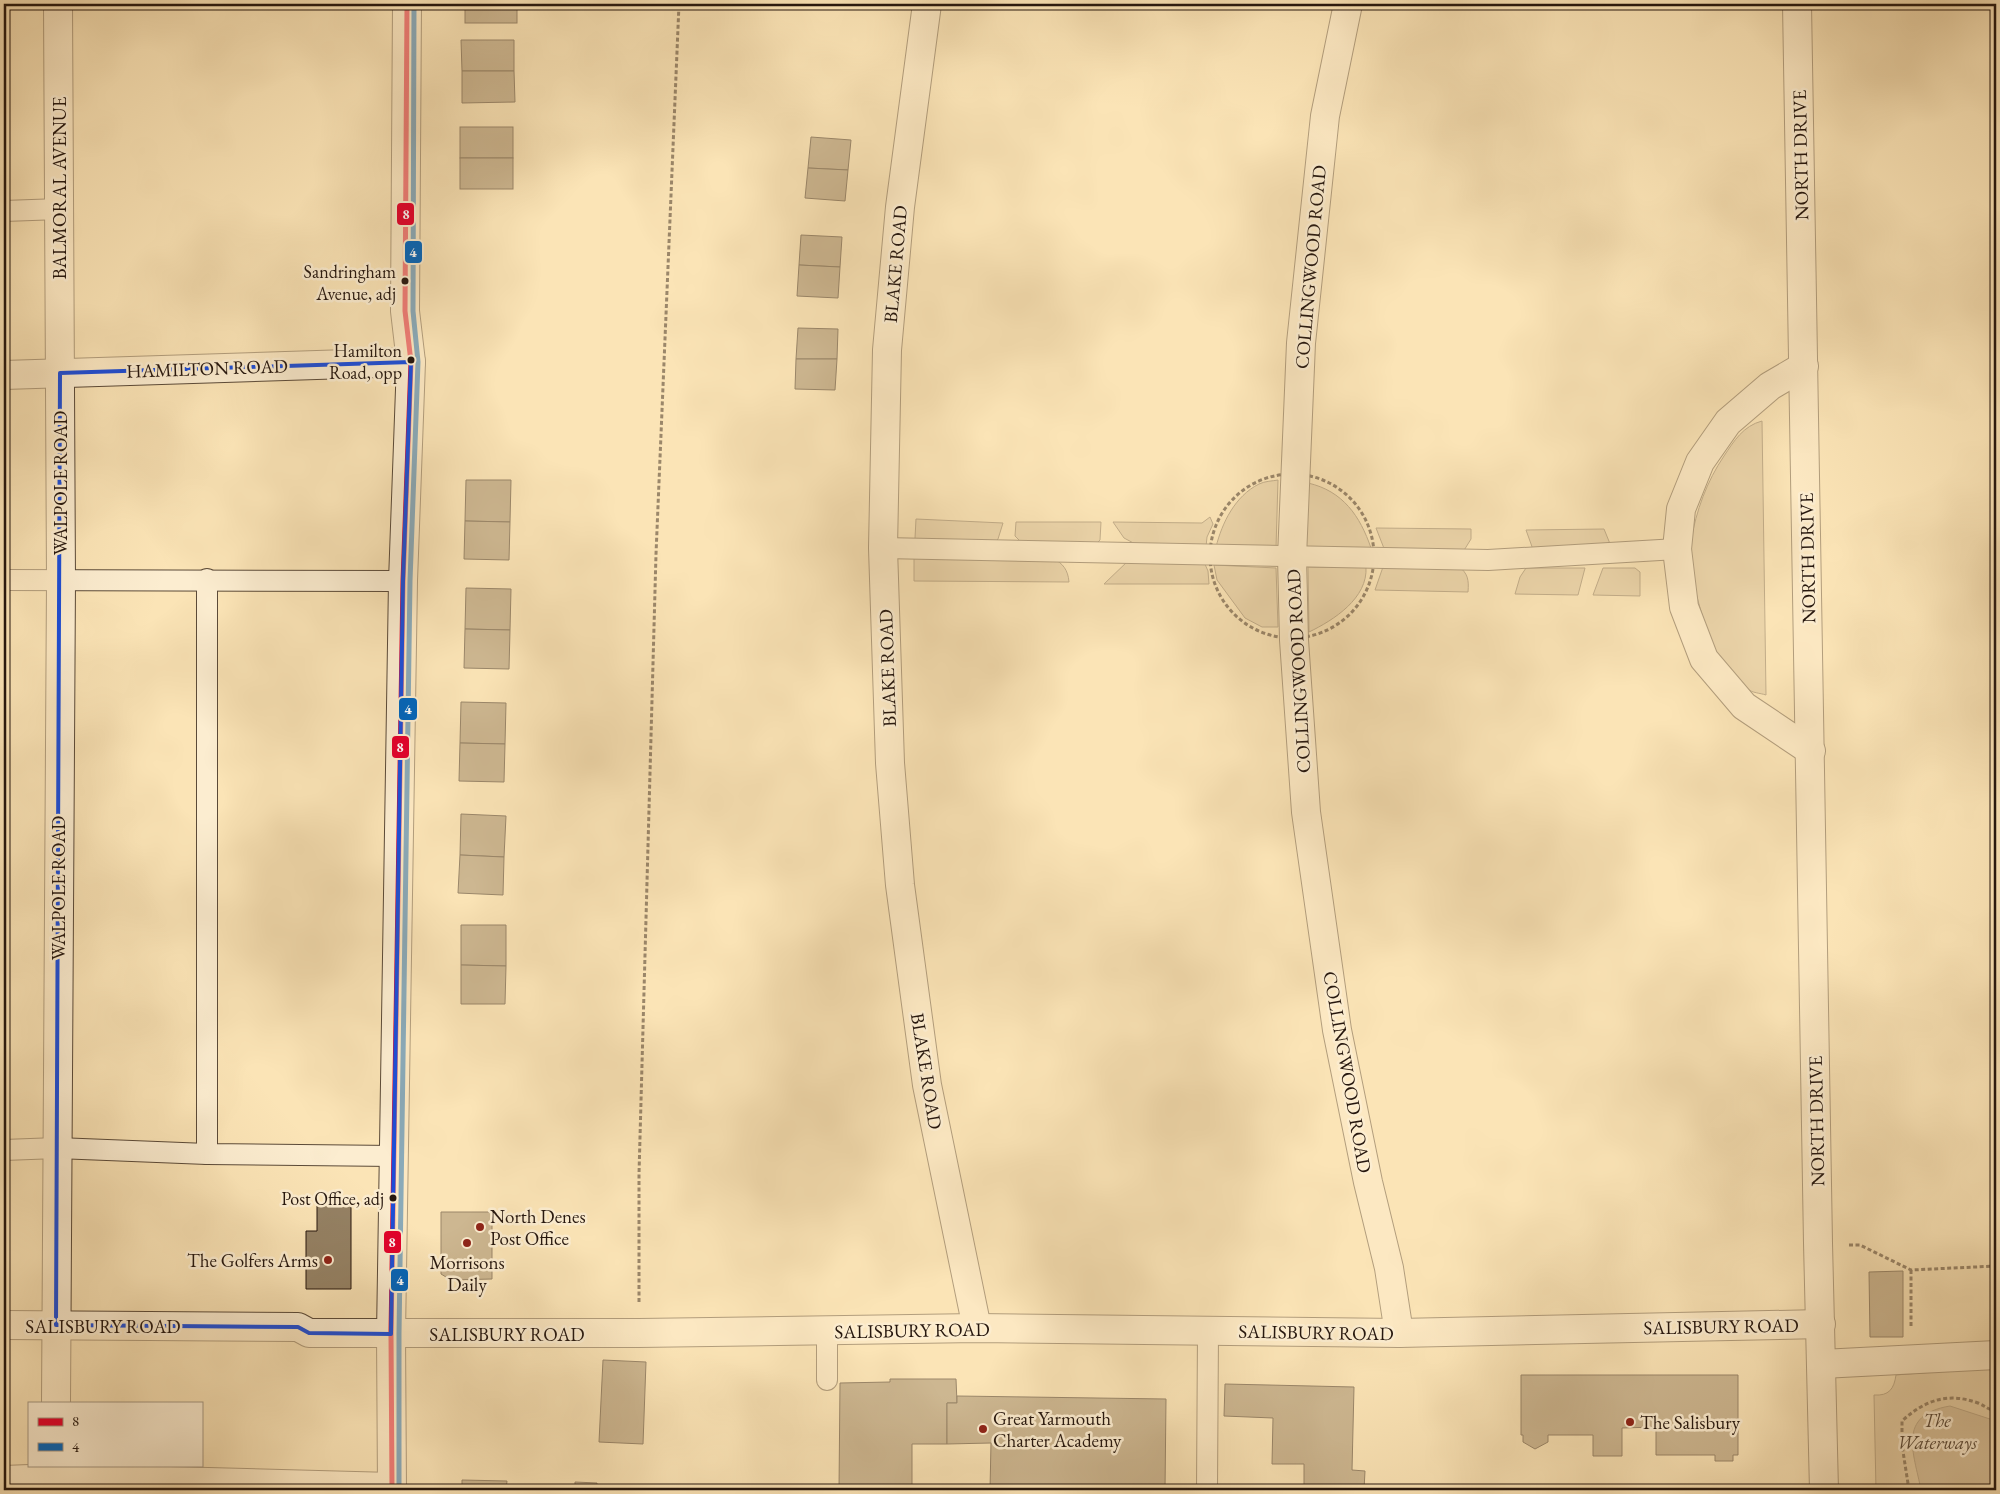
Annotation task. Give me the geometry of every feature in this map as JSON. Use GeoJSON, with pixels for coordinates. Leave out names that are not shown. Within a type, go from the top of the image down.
{"type":"FeatureCollection","features":[{"type":"Feature","properties":{"kind":"street","name":"BALMORAL AVENUE"},"geometry":{"type":"LineString","coordinates":[[58,4],[60,373]]}},
{"type":"Feature","properties":{"kind":"street"},"geometry":{"type":"LineString","coordinates":[[392,1487],[391,1334],[403,581],[411,362],[405,311],[407,4]]}},
{"type":"Feature","properties":{"kind":"street","name":"BLAKE ROAD"},"geometry":{"type":"LineString","coordinates":[[927,4],[900,207],[887,350],[883,548],[890,763],[900,885],[928,1085],[977,1328]]}},
{"type":"Feature","properties":{"kind":"street","name":"COLLINGWOOD ROAD"},"geometry":{"type":"LineString","coordinates":[[1348,4],[1325,116],[1301,343],[1292,558],[1294,640],[1306,812],[1337,1030],[1368,1182],[1389,1268],[1399,1333]]}},
{"type":"Feature","properties":{"kind":"street","name":"NORTH DRIVE"},"geometry":{"type":"LineString","coordinates":[[1798,4],[1818,1243],[1824,1490]]}},
{"type":"Feature","properties":{"kind":"street","name":"HAMILTON ROAD"},"geometry":{"type":"LineString","coordinates":[[4,375],[411,362]]}},
{"type":"Feature","properties":{"kind":"street"},"geometry":{"type":"LineString","coordinates":[[1804,366],[1770,386],[1728,422],[1700,462],[1681,509],[1676,549],[1684,607],[1704,659],[1744,706],[1811,751]]}},
{"type":"Feature","properties":{"kind":"street","name":"WALPOLE ROAD"},"geometry":{"type":"LineString","coordinates":[[56,1402],[60,373]]}},
{"type":"Feature","properties":{"kind":"street","name":"SALISBURY ROAD"},"geometry":{"type":"LineString","coordinates":[[4,1325],[298,1327],[309,1333],[391,1334],[638,1333],[977,1328],[1399,1333],[1821,1324]]}},
{"type":"Feature","properties":{"kind":"street"},"geometry":{"type":"LineString","coordinates":[[1822,1364],[1996,1355]]}},
{"type":"Feature","properties":{"kind":"lane"},"geometry":{"type":"LineString","coordinates":[[4,211],[60,208]]}},
{"type":"Feature","properties":{"kind":"lane"},"geometry":{"type":"LineString","coordinates":[[883,548],[1292,558],[1488,560],[1676,549]]}},
{"type":"Feature","properties":{"kind":"lane"},"geometry":{"type":"LineString","coordinates":[[4,580],[403,581]]}},
{"type":"Feature","properties":{"kind":"lane"},"geometry":{"type":"LineString","coordinates":[[206,1154],[207,580]]}},
{"type":"Feature","properties":{"kind":"lane"},"geometry":{"type":"LineString","coordinates":[[4,1150],[56,1148],[206,1154],[394,1156]]}},
{"type":"Feature","properties":{"kind":"lane"},"geometry":{"type":"LineString","coordinates":[[827,1331],[827,1380]]}},
{"type":"Feature","properties":{"kind":"lane"},"geometry":{"type":"LineString","coordinates":[[1207,1490],[1208,1331]]}},
{"type":"Feature","properties":{"kind":"lane"},"geometry":{"type":"LineString","coordinates":[[4,1476],[198,1485],[392,1487]]}},
{"type":"Feature","properties":{"kind":"path"},"geometry":{"type":"LineString","coordinates":[[638,1333],[639,1174],[655,574],[679,4]]}},
{"type":"Feature","properties":{"kind":"path"},"geometry":{"type":"LineString","coordinates":[[1818,1243],[1860,1245],[1911,1270],[1996,1266]]}},
{"type":"Feature","properties":{"kind":"path"},"geometry":{"type":"LineString","coordinates":[[1911,1270],[1912,1359]]}},
{"type":"Feature","properties":{"kind":"path"},"geometry":{"type":"LineString","coordinates":[[1909,1490],[1902,1445],[1902,1421],[1914,1410],[1928,1402],[1948,1397],[1978,1403],[1990,1410],[1996,1411]]}},
{"type":"Feature","properties":{"kind":"highlighted area"},"geometry":{"type":"Polygon","coordinates":[[[411,362],[403,581],[391,1334],[309,1333],[298,1327],[56,1325],[60,373],[411,362]]]}},
{"type":"Feature","properties":{"kind":"green space"},"geometry":{"type":"Polygon","coordinates":[[[1762,421],[1766,695],[1743,686],[1726,667],[1716,651],[1697,597],[1690,552],[1696,519],[1712,476],[1728,450],[1744,430],[1762,421]]]}},
{"type":"Feature","properties":{"kind":"green space"},"geometry":{"type":"Polygon","coordinates":[[[1278,480],[1276,548],[1216,547],[1226,520],[1236,503],[1259,484],[1278,480]]]}},
{"type":"Feature","properties":{"kind":"green space"},"geometry":{"type":"Polygon","coordinates":[[[1308,483],[1331,492],[1348,507],[1361,525],[1371,548],[1306,547],[1308,483]]]}},
{"type":"Feature","properties":{"kind":"green space"},"geometry":{"type":"Polygon","coordinates":[[[1210,517],[1213,524],[1207,537],[1206,547],[1141,547],[1124,538],[1113,522],[1202,523],[1210,517]]]}},
{"type":"Feature","properties":{"kind":"green space"},"geometry":{"type":"Polygon","coordinates":[[[916,519],[1003,523],[998,539],[993,544],[917,542],[915,538],[916,519]]]}},
{"type":"Feature","properties":{"kind":"green space"},"geometry":{"type":"Polygon","coordinates":[[[1016,522],[1101,522],[1100,540],[1094,546],[1024,545],[1015,536],[1016,522]]]}},
{"type":"Feature","properties":{"kind":"green space"},"geometry":{"type":"Polygon","coordinates":[[[1376,528],[1471,529],[1471,539],[1463,552],[1385,551],[1376,528]]]}},
{"type":"Feature","properties":{"kind":"green space"},"geometry":{"type":"Polygon","coordinates":[[[1604,529],[1615,556],[1535,555],[1526,530],[1604,529]]]}},
{"type":"Feature","properties":{"kind":"green space"},"geometry":{"type":"Polygon","coordinates":[[[914,555],[1052,558],[1064,567],[1069,582],[914,581],[914,555]]]}},
{"type":"Feature","properties":{"kind":"green space"},"geometry":{"type":"Polygon","coordinates":[[[1129,560],[1204,562],[1208,571],[1209,584],[1104,584],[1129,560]]]}},
{"type":"Feature","properties":{"kind":"green space"},"geometry":{"type":"Polygon","coordinates":[[[1384,564],[1458,566],[1467,577],[1468,592],[1375,590],[1384,564]]]}},
{"type":"Feature","properties":{"kind":"green space"},"geometry":{"type":"Polygon","coordinates":[[[1214,565],[1276,568],[1278,627],[1262,627],[1245,618],[1217,580],[1214,565]]]}},
{"type":"Feature","properties":{"kind":"green space"},"geometry":{"type":"Polygon","coordinates":[[[1308,567],[1366,567],[1361,589],[1348,607],[1329,621],[1309,632],[1308,567]]]}},
{"type":"Feature","properties":{"kind":"green space"},"geometry":{"type":"Polygon","coordinates":[[[1526,568],[1585,568],[1578,595],[1515,594],[1520,577],[1526,568]]]}},
{"type":"Feature","properties":{"kind":"green space"},"geometry":{"type":"Polygon","coordinates":[[[1603,568],[1635,568],[1640,572],[1640,596],[1593,595],[1603,568]]]}},
{"type":"Feature","properties":{"kind":"green space","name":"The Waterways"},"geometry":{"type":"Polygon","coordinates":[[[1996,1367],[1996,1490],[1876,1490],[1874,1395],[1890,1391],[1896,1375],[1996,1367]]]}},
{"type":"Feature","properties":{"kind":"shaded area"},"geometry":{"type":"Polygon","coordinates":[[[1950,1406],[1996,1421],[1996,1490],[1921,1490],[1913,1450],[1915,1427],[1922,1418],[1933,1411],[1950,1406]]]}},
{"type":"Feature","properties":{"kind":"building"},"geometry":{"type":"Polygon","coordinates":[[[465,4],[517,4],[517,23],[465,23],[465,4]]]}},
{"type":"Feature","properties":{"kind":"building"},"geometry":{"type":"Polygon","coordinates":[[[461,40],[514,40],[514,71],[462,71],[461,40]]]}},
{"type":"Feature","properties":{"kind":"building"},"geometry":{"type":"Polygon","coordinates":[[[462,71],[514,71],[515,102],[462,103],[462,71]]]}},
{"type":"Feature","properties":{"kind":"building"},"geometry":{"type":"Polygon","coordinates":[[[460,127],[513,127],[513,158],[460,158],[460,127]]]}},
{"type":"Feature","properties":{"kind":"building"},"geometry":{"type":"Polygon","coordinates":[[[811,137],[851,140],[848,170],[808,168],[811,137]]]}},
{"type":"Feature","properties":{"kind":"building"},"geometry":{"type":"Polygon","coordinates":[[[460,158],[513,158],[513,189],[460,189],[460,158]]]}},
{"type":"Feature","properties":{"kind":"building"},"geometry":{"type":"Polygon","coordinates":[[[808,168],[848,170],[845,201],[805,198],[808,168]]]}},
{"type":"Feature","properties":{"kind":"building"},"geometry":{"type":"Polygon","coordinates":[[[801,235],[842,237],[840,267],[799,265],[801,235]]]}},
{"type":"Feature","properties":{"kind":"building"},"geometry":{"type":"Polygon","coordinates":[[[799,265],[840,267],[838,298],[797,296],[799,265]]]}},
{"type":"Feature","properties":{"kind":"building"},"geometry":{"type":"Polygon","coordinates":[[[798,328],[838,329],[837,359],[796,359],[798,328]]]}},
{"type":"Feature","properties":{"kind":"building"},"geometry":{"type":"Polygon","coordinates":[[[796,359],[837,359],[835,390],[795,389],[796,359]]]}},
{"type":"Feature","properties":{"kind":"building"},"geometry":{"type":"Polygon","coordinates":[[[466,480],[511,480],[510,522],[465,521],[466,480]]]}},
{"type":"Feature","properties":{"kind":"building"},"geometry":{"type":"Polygon","coordinates":[[[465,521],[510,522],[509,560],[464,559],[465,521]]]}},
{"type":"Feature","properties":{"kind":"building"},"geometry":{"type":"Polygon","coordinates":[[[466,588],[511,589],[510,630],[465,629],[466,588]]]}},
{"type":"Feature","properties":{"kind":"building"},"geometry":{"type":"Polygon","coordinates":[[[465,629],[510,630],[509,669],[464,668],[465,629]]]}},
{"type":"Feature","properties":{"kind":"building"},"geometry":{"type":"Polygon","coordinates":[[[461,702],[506,703],[505,744],[460,743],[461,702]]]}},
{"type":"Feature","properties":{"kind":"building"},"geometry":{"type":"Polygon","coordinates":[[[460,743],[505,744],[504,782],[459,781],[460,743]]]}},
{"type":"Feature","properties":{"kind":"building"},"geometry":{"type":"Polygon","coordinates":[[[461,814],[506,816],[504,857],[460,855],[461,814]]]}},
{"type":"Feature","properties":{"kind":"building"},"geometry":{"type":"Polygon","coordinates":[[[460,855],[504,857],[503,895],[458,893],[460,855]]]}},
{"type":"Feature","properties":{"kind":"building"},"geometry":{"type":"Polygon","coordinates":[[[461,925],[506,925],[506,966],[461,965],[461,925]]]}},
{"type":"Feature","properties":{"kind":"building"},"geometry":{"type":"Polygon","coordinates":[[[461,965],[506,966],[505,1004],[461,1004],[461,965]]]}},
{"type":"Feature","properties":{"kind":"building","name":"The Golfers Arms"},"geometry":{"type":"Polygon","coordinates":[[[317,1204],[351,1204],[351,1289],[306,1289],[306,1231],[317,1231],[317,1204]]]}},
{"type":"Feature","properties":{"kind":"building","name":"Morrisons Daily"},"geometry":{"type":"Polygon","coordinates":[[[441,1212],[492,1212],[492,1279],[451,1280],[441,1274],[441,1212]]]}},
{"type":"Feature","properties":{"kind":"building"},"geometry":{"type":"Polygon","coordinates":[[[1903,1271],[1903,1337],[1870,1337],[1869,1272],[1903,1271]]]}},
{"type":"Feature","properties":{"kind":"building"},"geometry":{"type":"Polygon","coordinates":[[[603,1360],[646,1362],[643,1444],[599,1442],[603,1360]]]}},
{"type":"Feature","properties":{"kind":"building","name":"The Salisbury"},"geometry":{"type":"Polygon","coordinates":[[[1521,1375],[1738,1375],[1738,1455],[1733,1455],[1733,1461],[1715,1461],[1715,1455],[1656,1455],[1656,1427],[1622,1428],[1622,1456],[1593,1456],[1593,1435],[1548,1435],[1548,1442],[1535,1449],[1523,1442],[1523,1435],[1521,1435],[1521,1375]]]}},
{"type":"Feature","properties":{"kind":"building"},"geometry":{"type":"Polygon","coordinates":[[[890,1379],[956,1379],[957,1403],[947,1403],[947,1444],[912,1444],[912,1490],[839,1490],[840,1383],[890,1382],[890,1379]]]}},
{"type":"Feature","properties":{"kind":"building"},"geometry":{"type":"Polygon","coordinates":[[[1225,1384],[1354,1387],[1352,1470],[1365,1471],[1364,1490],[1304,1490],[1304,1464],[1272,1464],[1273,1418],[1224,1416],[1225,1384]]]}},
{"type":"Feature","properties":{"kind":"building"},"geometry":{"type":"Polygon","coordinates":[[[957,1396],[1166,1399],[1165,1490],[990,1490],[991,1443],[947,1444],[947,1403],[957,1403],[957,1396]]]}},
{"type":"Feature","properties":{"kind":"building"},"geometry":{"type":"Polygon","coordinates":[[[462,1480],[507,1481],[506,1490],[462,1490],[462,1480]]]}},
{"type":"Feature","properties":{"kind":"building"},"geometry":{"type":"Polygon","coordinates":[[[575,1482],[597,1483],[597,1490],[575,1490],[575,1482]]]}},
{"type":"Feature","properties":{"kind":"transit line","name":"8"},"geometry":{"type":"LineString","coordinates":[[392,1490],[391,1334],[403,581],[411,362],[405,311],[407,4]]}},
{"type":"Feature","properties":{"kind":"transit line","name":"4"},"geometry":{"type":"LineString","coordinates":[[399,1490],[399,1334],[410,581],[418,362],[413,311],[414,4]]}},
{"type":"Feature","properties":{"kind":"place","name":"Sandringham Avenue, adj"},"geometry":{"type":"Point","coordinates":[405,281]}},
{"type":"Feature","properties":{"kind":"place","name":"Hamilton Road, opp"},"geometry":{"type":"Point","coordinates":[411,360]}},
{"type":"Feature","properties":{"kind":"place","name":"Post Office, adj"},"geometry":{"type":"Point","coordinates":[393,1198]}},
{"type":"Feature","properties":{"kind":"place","name":"North Denes Post Office"},"geometry":{"type":"Point","coordinates":[480,1227]}},
{"type":"Feature","properties":{"kind":"place","name":"Morrisons Daily"},"geometry":{"type":"Point","coordinates":[467,1243]}},
{"type":"Feature","properties":{"kind":"place","name":"The Golfers Arms"},"geometry":{"type":"Point","coordinates":[328,1260]}},
{"type":"Feature","properties":{"kind":"place","name":"The Salisbury"},"geometry":{"type":"Point","coordinates":[1630,1422]}},
{"type":"Feature","properties":{"kind":"place","name":"Great Yarmouth Charter Academy"},"geometry":{"type":"Point","coordinates":[983,1429]}}]}
